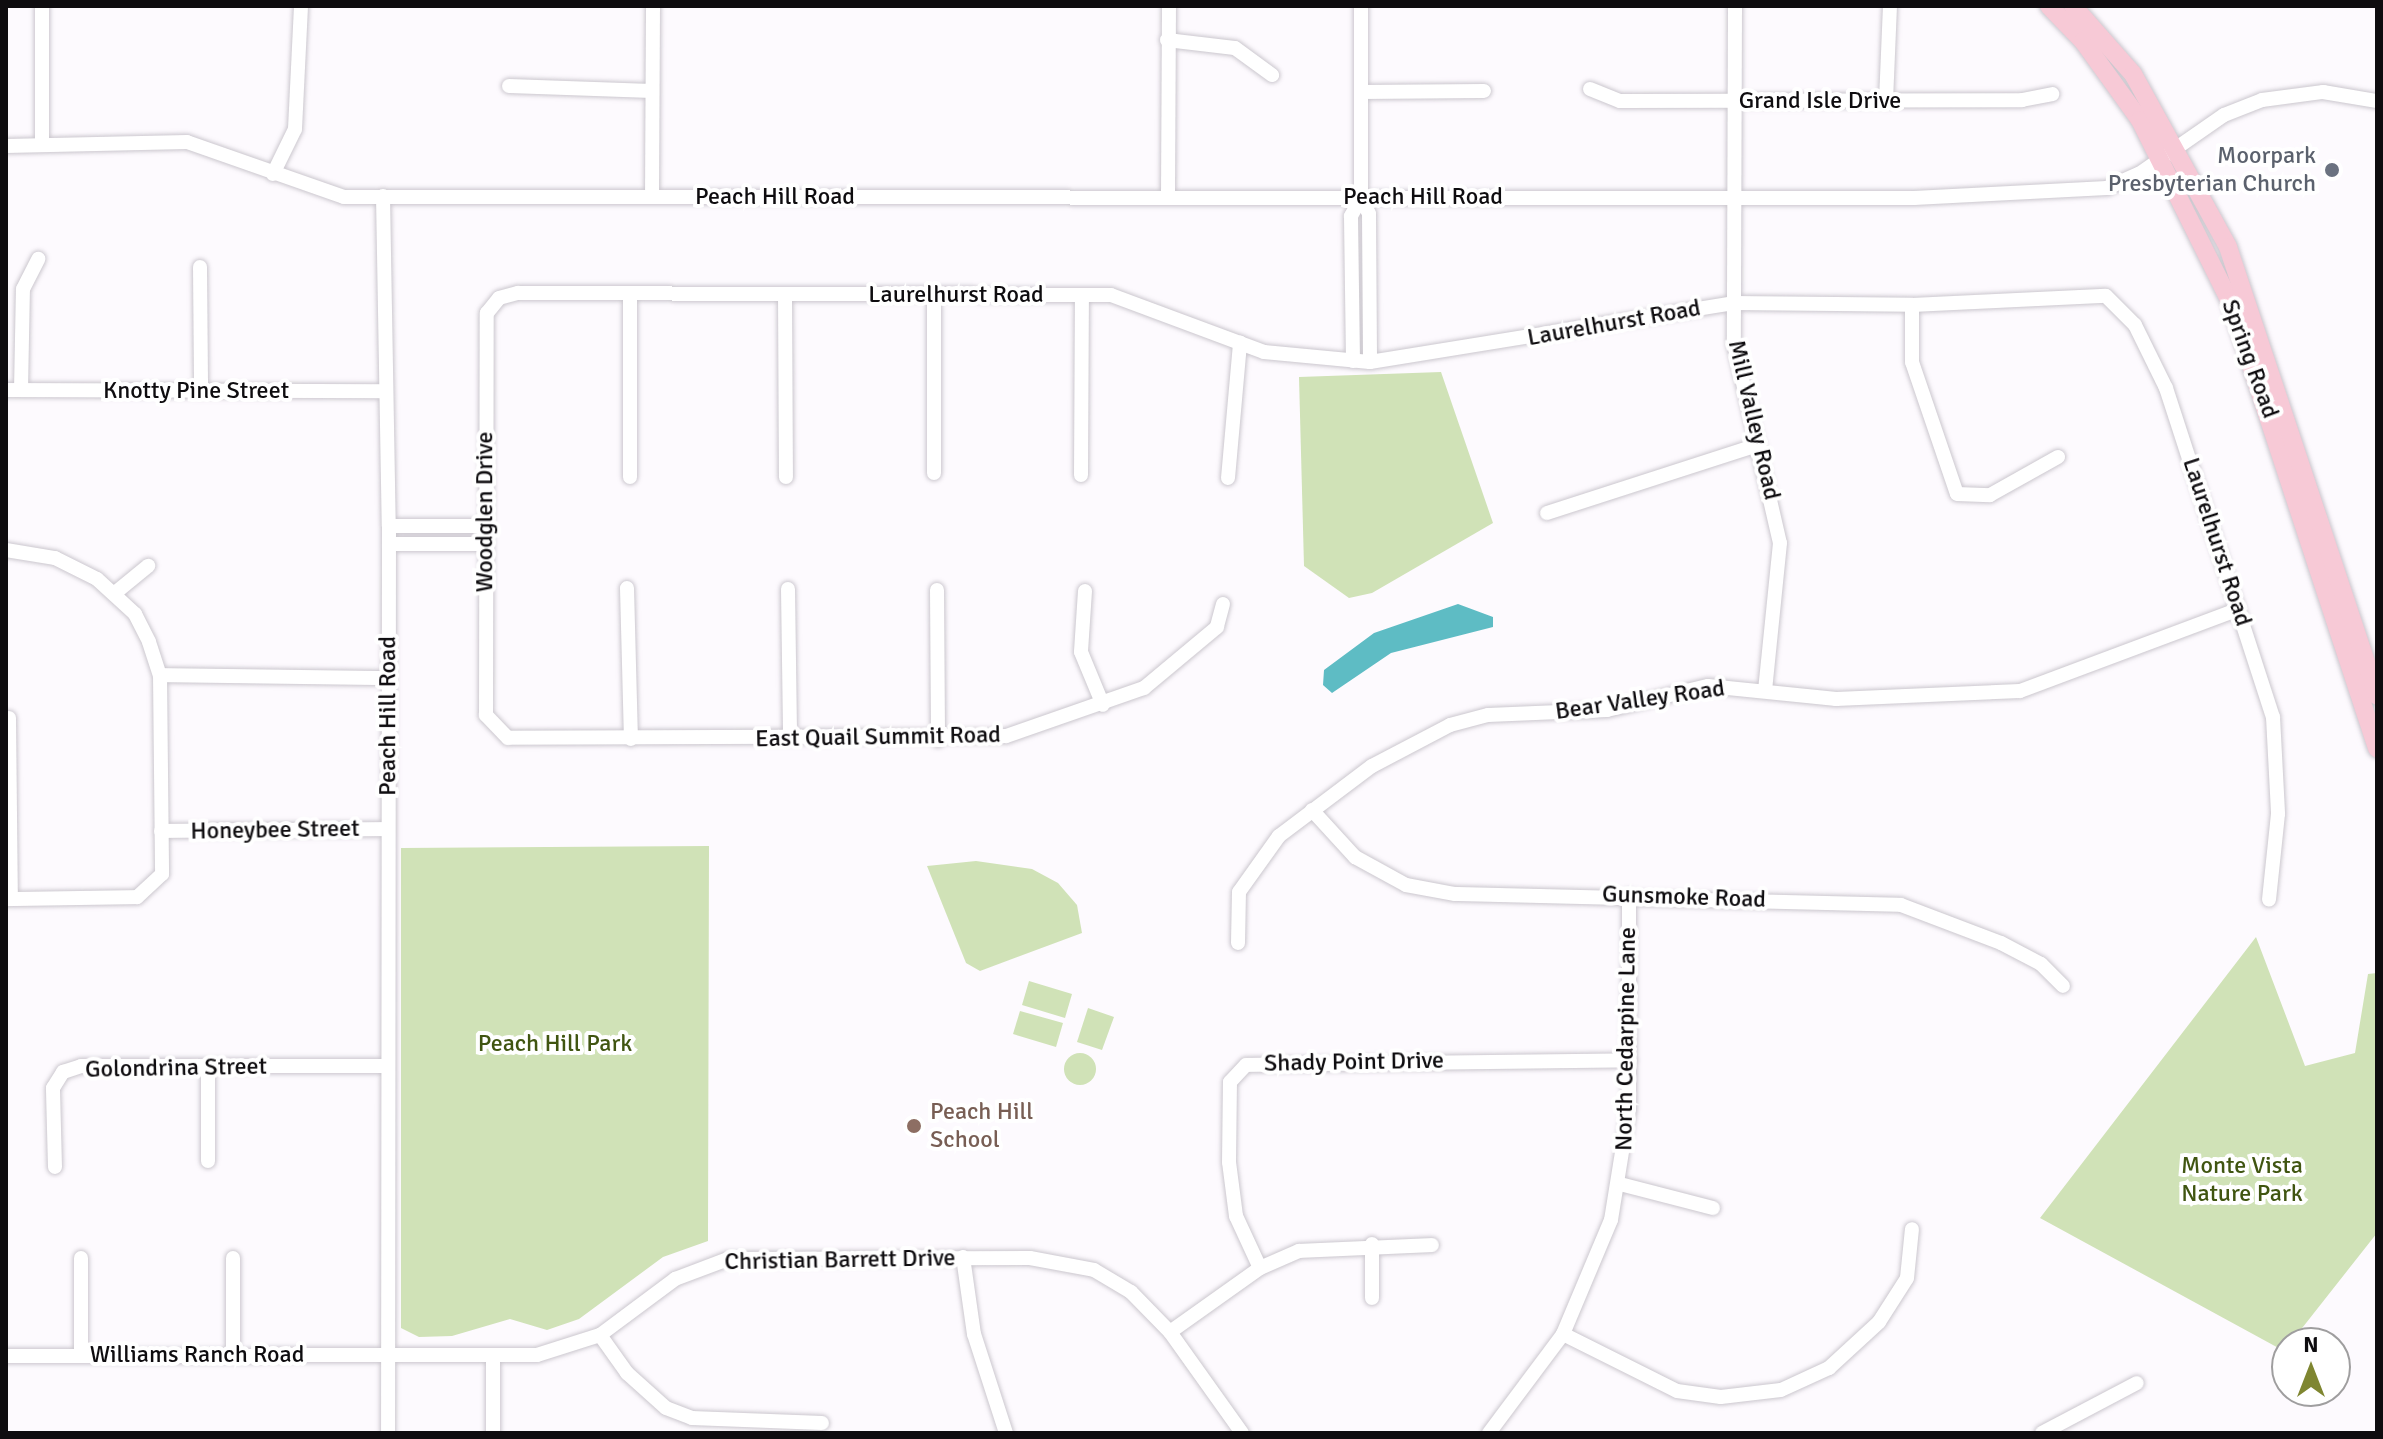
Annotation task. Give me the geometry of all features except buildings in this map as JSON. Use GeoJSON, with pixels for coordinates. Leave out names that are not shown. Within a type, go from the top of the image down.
{"type":"FeatureCollection","features":[{"type":"Feature","properties":{"kind":"main road","name":"Spring Road"},"geometry":{"type":"LineString","coordinates":[[2049,6],[2169,153],[2254,316],[2377,696]]}},
{"type":"Feature","properties":{"kind":"main road","name":"Spring Road"},"geometry":{"type":"LineString","coordinates":[[2073,6],[2133,74],[2169,153],[2249,349],[2377,748]]}},
{"type":"Feature","properties":{"kind":"street"},"geometry":{"type":"LineString","coordinates":[[42,6],[42,143]]}},
{"type":"Feature","properties":{"kind":"street"},"geometry":{"type":"LineString","coordinates":[[273,174],[295,129],[301,6]]}},
{"type":"Feature","properties":{"kind":"street"},"geometry":{"type":"LineString","coordinates":[[652,197],[653,6]]}},
{"type":"Feature","properties":{"kind":"street"},"geometry":{"type":"LineString","coordinates":[[1168,196],[1169,6]]}},
{"type":"Feature","properties":{"kind":"street"},"geometry":{"type":"LineString","coordinates":[[1361,6],[1361,198],[1369,214],[1370,362]]}},
{"type":"Feature","properties":{"kind":"street","name":"Mill Valley Road"},"geometry":{"type":"LineString","coordinates":[[1735,6],[1734,344],[1780,543],[1765,690]]}},
{"type":"Feature","properties":{"kind":"street"},"geometry":{"type":"LineString","coordinates":[[1886,101],[1890,6]]}},
{"type":"Feature","properties":{"kind":"street"},"geometry":{"type":"LineString","coordinates":[[1167,40],[1235,48],[1272,75]]}},
{"type":"Feature","properties":{"kind":"street"},"geometry":{"type":"LineString","coordinates":[[509,86],[652,91]]}},
{"type":"Feature","properties":{"kind":"street","name":"Grand Isle Drive"},"geometry":{"type":"LineString","coordinates":[[1590,89],[1620,101],[2022,100],[2052,94]]}},
{"type":"Feature","properties":{"kind":"street"},"geometry":{"type":"LineString","coordinates":[[1361,92],[1484,91]]}},
{"type":"Feature","properties":{"kind":"street","name":"Peach Hill Road"},"geometry":{"type":"LineString","coordinates":[[388,1433],[389,526],[383,196],[1361,198],[2086,192],[2127,181],[2224,115],[2270,98],[2323,92],[2377,101]]}},
{"type":"Feature","properties":{"kind":"street"},"geometry":{"type":"LineString","coordinates":[[6,146],[187,142],[311,190],[383,196]]}},
{"type":"Feature","properties":{"kind":"street"},"geometry":{"type":"LineString","coordinates":[[1353,361],[1351,216],[1361,198]]}},
{"type":"Feature","properties":{"kind":"street"},"geometry":{"type":"LineString","coordinates":[[14,390],[23,289],[38,259]]}},
{"type":"Feature","properties":{"kind":"street"},"geometry":{"type":"LineString","coordinates":[[200,267],[201,391]]}},
{"type":"Feature","properties":{"kind":"street","name":"Laurelhurst Road"},"geometry":{"type":"LineString","coordinates":[[494,302],[518,293],[1082,295],[1137,301],[1240,343],[1290,358],[1370,362],[1733,303],[1912,305],[2094,294],[2124,310],[2166,388],[2278,740],[2269,900]]}},
{"type":"Feature","properties":{"kind":"street"},"geometry":{"type":"LineString","coordinates":[[785,294],[786,477]]}},
{"type":"Feature","properties":{"kind":"street"},"geometry":{"type":"LineString","coordinates":[[934,294],[934,473]]}},
{"type":"Feature","properties":{"kind":"street"},"geometry":{"type":"LineString","coordinates":[[630,295],[630,477]]}},
{"type":"Feature","properties":{"kind":"street"},"geometry":{"type":"LineString","coordinates":[[1081,475],[1082,295]]}},
{"type":"Feature","properties":{"kind":"street","name":"Woodglen Drive"},"geometry":{"type":"LineString","coordinates":[[489,724],[485,326],[494,302]]}},
{"type":"Feature","properties":{"kind":"street"},"geometry":{"type":"LineString","coordinates":[[1912,305],[1912,362],[1957,494],[1973,497],[2006,489],[2058,457]]}},
{"type":"Feature","properties":{"kind":"street"},"geometry":{"type":"LineString","coordinates":[[1228,478],[1240,343]]}},
{"type":"Feature","properties":{"kind":"street","name":"Knotty Pine Street"},"geometry":{"type":"LineString","coordinates":[[14,390],[386,391]]}},
{"type":"Feature","properties":{"kind":"street"},"geometry":{"type":"LineString","coordinates":[[1547,513],[1758,445]]}},
{"type":"Feature","properties":{"kind":"street"},"geometry":{"type":"LineString","coordinates":[[389,526],[485,526]]}},
{"type":"Feature","properties":{"kind":"street"},"geometry":{"type":"LineString","coordinates":[[389,544],[485,544]]}},
{"type":"Feature","properties":{"kind":"street"},"geometry":{"type":"LineString","coordinates":[[6,550],[55,558],[115,593],[135,614],[160,675],[162,874],[151,890],[137,897],[8,899],[9,718]]}},
{"type":"Feature","properties":{"kind":"street"},"geometry":{"type":"LineString","coordinates":[[115,593],[148,566]]}},
{"type":"Feature","properties":{"kind":"street"},"geometry":{"type":"LineString","coordinates":[[627,588],[631,739]]}},
{"type":"Feature","properties":{"kind":"street"},"geometry":{"type":"LineString","coordinates":[[788,589],[790,738]]}},
{"type":"Feature","properties":{"kind":"street"},"geometry":{"type":"LineString","coordinates":[[937,590],[938,740]]}},
{"type":"Feature","properties":{"kind":"street"},"geometry":{"type":"LineString","coordinates":[[1085,591],[1081,652],[1103,705]]}},
{"type":"Feature","properties":{"kind":"street","name":"East Quail Summit Road"},"geometry":{"type":"LineString","coordinates":[[489,724],[502,735],[528,740],[938,740],[1023,733],[1144,688],[1190,654],[1217,627],[1223,604]]}},
{"type":"Feature","properties":{"kind":"street","name":"Bear Valley Road"},"geometry":{"type":"LineString","coordinates":[[1238,943],[1237,906],[1248,874],[1312,810],[1411,743],[1469,719],[1607,710],[1693,688],[1765,690],[1836,699],[2020,691],[2237,610]]}},
{"type":"Feature","properties":{"kind":"street"},"geometry":{"type":"LineString","coordinates":[[160,675],[388,678]]}},
{"type":"Feature","properties":{"kind":"street","name":"Gunsmoke Road"},"geometry":{"type":"LineString","coordinates":[[1312,810],[1355,857],[1406,885],[1455,894],[1901,905],[2014,950],[2041,964],[2063,986]]}},
{"type":"Feature","properties":{"kind":"street","name":"Honeybee Street"},"geometry":{"type":"LineString","coordinates":[[161,831],[388,829]]}},
{"type":"Feature","properties":{"kind":"street","name":"North Cedarpine Lane"},"geometry":{"type":"LineString","coordinates":[[1489,1433],[1563,1334],[1600,1254],[1620,1184],[1630,1060],[1629,896]]}},
{"type":"Feature","properties":{"kind":"street","name":"Shady Point Drive"},"geometry":{"type":"LineString","coordinates":[[1260,1268],[1236,1216],[1229,1162],[1230,1082],[1246,1065],[1630,1060]]}},
{"type":"Feature","properties":{"kind":"street","name":"Golondrina Street"},"geometry":{"type":"LineString","coordinates":[[55,1167],[53,1088],[63,1072],[81,1066],[387,1066]]}},
{"type":"Feature","properties":{"kind":"street"},"geometry":{"type":"LineString","coordinates":[[208,1067],[208,1161]]}},
{"type":"Feature","properties":{"kind":"street"},"geometry":{"type":"LineString","coordinates":[[1620,1184],[1713,1208]]}},
{"type":"Feature","properties":{"kind":"street"},"geometry":{"type":"LineString","coordinates":[[1563,1334],[1677,1391],[1736,1397],[1781,1390],[1829,1368],[1879,1322],[1907,1278],[1912,1229]]}},
{"type":"Feature","properties":{"kind":"street"},"geometry":{"type":"LineString","coordinates":[[1372,1244],[1372,1298]]}},
{"type":"Feature","properties":{"kind":"street"},"geometry":{"type":"LineString","coordinates":[[1170,1332],[1260,1268],[1323,1245],[1432,1245]]}},
{"type":"Feature","properties":{"kind":"street"},"geometry":{"type":"LineString","coordinates":[[963,1257],[974,1334],[1006,1433]]}},
{"type":"Feature","properties":{"kind":"street","name":"Christian Barrett Drive"},"geometry":{"type":"LineString","coordinates":[[388,1353],[493,1357],[552,1352],[600,1335],[675,1279],[728,1259],[963,1257],[1064,1261],[1094,1270],[1131,1292],[1170,1332],[1242,1433]]}},
{"type":"Feature","properties":{"kind":"street"},"geometry":{"type":"LineString","coordinates":[[81,1258],[81,1355]]}},
{"type":"Feature","properties":{"kind":"street"},"geometry":{"type":"LineString","coordinates":[[233,1258],[233,1354]]}},
{"type":"Feature","properties":{"kind":"street"},"geometry":{"type":"LineString","coordinates":[[600,1335],[627,1373],[666,1408],[692,1418],[822,1423]]}},
{"type":"Feature","properties":{"kind":"street","name":"Williams Ranch Road"},"geometry":{"type":"LineString","coordinates":[[6,1356],[388,1353]]}},
{"type":"Feature","properties":{"kind":"street"},"geometry":{"type":"LineString","coordinates":[[493,1357],[493,1433]]}},
{"type":"Feature","properties":{"kind":"street"},"geometry":{"type":"LineString","coordinates":[[2042,1433],[2137,1383]]}},
{"type":"Feature","properties":{"kind":"green space"},"geometry":{"type":"Polygon","coordinates":[[[1441,372],[1493,523],[1372,593],[1349,598],[1304,566],[1299,377],[1441,372]]]}},
{"type":"Feature","properties":{"kind":"green space","name":"Peach Hill Park"},"geometry":{"type":"Polygon","coordinates":[[[709,846],[708,1241],[663,1257],[579,1319],[547,1330],[510,1319],[452,1336],[419,1337],[401,1328],[401,848],[709,846]]]}},
{"type":"Feature","properties":{"kind":"green space"},"geometry":{"type":"Polygon","coordinates":[[[976,861],[1032,869],[1058,883],[1077,905],[1082,933],[980,971],[966,963],[927,866],[976,861]]]}},
{"type":"Feature","properties":{"kind":"green space","name":"Monte Vista Nature Park"},"geometry":{"type":"Polygon","coordinates":[[[2256,937],[2305,1066],[2355,1053],[2368,974],[2377,973],[2377,1233],[2303,1327],[2271,1327],[2271,1344],[2040,1218],[2256,937]]]}},
{"type":"Feature","properties":{"kind":"green space"},"geometry":{"type":"Polygon","coordinates":[[[1029,981],[1072,994],[1065,1018],[1022,1005],[1029,981]]]}},
{"type":"Feature","properties":{"kind":"green space"},"geometry":{"type":"Polygon","coordinates":[[[1088,1008],[1114,1017],[1102,1050],[1077,1042],[1088,1008]]]}},
{"type":"Feature","properties":{"kind":"green space"},"geometry":{"type":"Polygon","coordinates":[[[1020,1011],[1063,1023],[1056,1047],[1013,1034],[1020,1011]]]}},
{"type":"Feature","properties":{"kind":"green space"},"geometry":{"type":"Polygon","coordinates":[[[1080,1053],[1091,1058],[1096,1069],[1091,1080],[1080,1085],[1069,1080],[1064,1069],[1069,1058],[1080,1053]]]}},
{"type":"Feature","properties":{"kind":"water"},"geometry":{"type":"Polygon","coordinates":[[[1458,604],[1493,617],[1493,627],[1391,653],[1332,693],[1323,685],[1324,670],[1374,633],[1458,604]]]}},
{"type":"Feature","properties":{"kind":"place","name":"Moorpark Presbyterian Church"},"geometry":{"type":"Point","coordinates":[2332,170]}},
{"type":"Feature","properties":{"kind":"place","name":"Peach Hill School"},"geometry":{"type":"Point","coordinates":[914,1126]}}]}
